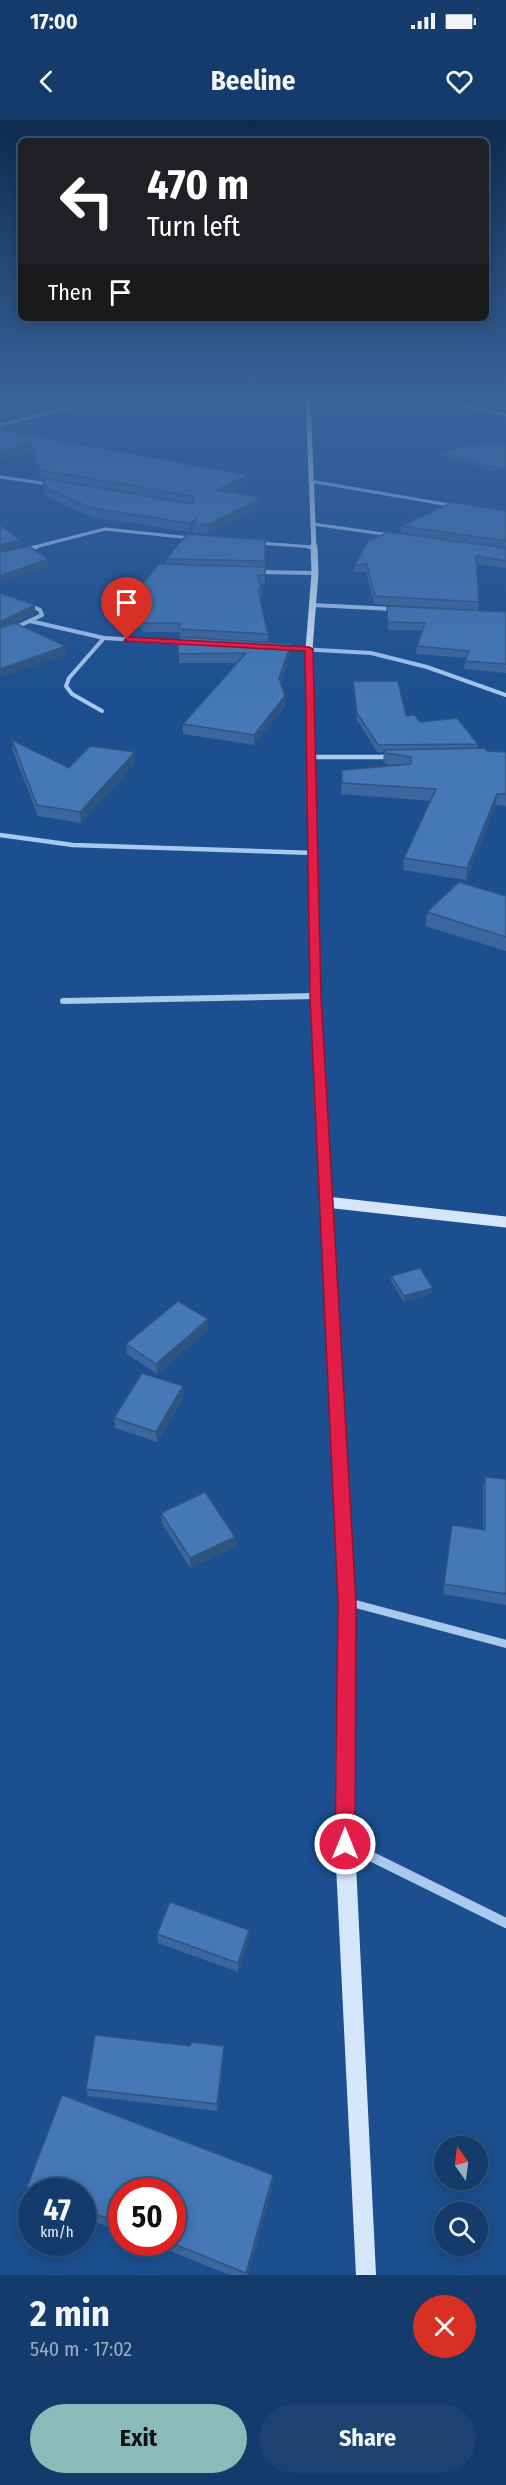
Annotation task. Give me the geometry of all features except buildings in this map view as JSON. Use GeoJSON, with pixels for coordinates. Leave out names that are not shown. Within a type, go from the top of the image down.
{"type":"FeatureCollection","features":[{"type":"Feature","properties":{"kind":"main road"},"geometry":{"type":"LineString","coordinates":[[311,499],[315,573],[309,649],[313,757],[315,996],[347,1602],[345,1844],[366,2275]]}},
{"type":"Feature","properties":{"kind":"main road"},"geometry":{"type":"LineString","coordinates":[[326,1202],[506,1222]]}},
{"type":"Feature","properties":{"kind":"street"},"geometry":{"type":"LineString","coordinates":[[413,499],[457,506]]}},
{"type":"Feature","properties":{"kind":"street"},"geometry":{"type":"LineString","coordinates":[[313,524],[394,536]]}},
{"type":"Feature","properties":{"kind":"street"},"geometry":{"type":"LineString","coordinates":[[21,551],[105,529],[194,538]]}},
{"type":"Feature","properties":{"kind":"street"},"geometry":{"type":"LineString","coordinates":[[248,542],[314,547]]}},
{"type":"Feature","properties":{"kind":"street"},"geometry":{"type":"LineString","coordinates":[[255,572],[315,573]]}},
{"type":"Feature","properties":{"kind":"street"},"geometry":{"type":"LineString","coordinates":[[0,635],[42,615],[40,610],[21,602]]}},
{"type":"Feature","properties":{"kind":"street"},"geometry":{"type":"LineString","coordinates":[[313,605],[402,609]]}},
{"type":"Feature","properties":{"kind":"street"},"geometry":{"type":"LineString","coordinates":[[30,621],[104,638],[195,644]]}},
{"type":"Feature","properties":{"kind":"street"},"geometry":{"type":"LineString","coordinates":[[102,711],[72,694],[66,686],[69,678],[104,638]]}},
{"type":"Feature","properties":{"kind":"street"},"geometry":{"type":"LineString","coordinates":[[275,648],[370,653],[394,658],[506,695]]}},
{"type":"Feature","properties":{"kind":"street"},"geometry":{"type":"LineString","coordinates":[[313,757],[394,757]]}},
{"type":"Feature","properties":{"kind":"street"},"geometry":{"type":"LineString","coordinates":[[0,835],[73,845],[314,853]]}},
{"type":"Feature","properties":{"kind":"street"},"geometry":{"type":"LineString","coordinates":[[63,1001],[315,996]]}},
{"type":"Feature","properties":{"kind":"street"},"geometry":{"type":"LineString","coordinates":[[347,1602],[506,1644]]}},
{"type":"Feature","properties":{"kind":"street"},"geometry":{"type":"LineString","coordinates":[[345,1844],[506,1923]]}},
{"type":"Feature","properties":{"kind":"route"},"geometry":{"type":"LineString","coordinates":[[127,639],[309,649],[313,757],[315,996],[347,1602],[345,1844]]}}]}
